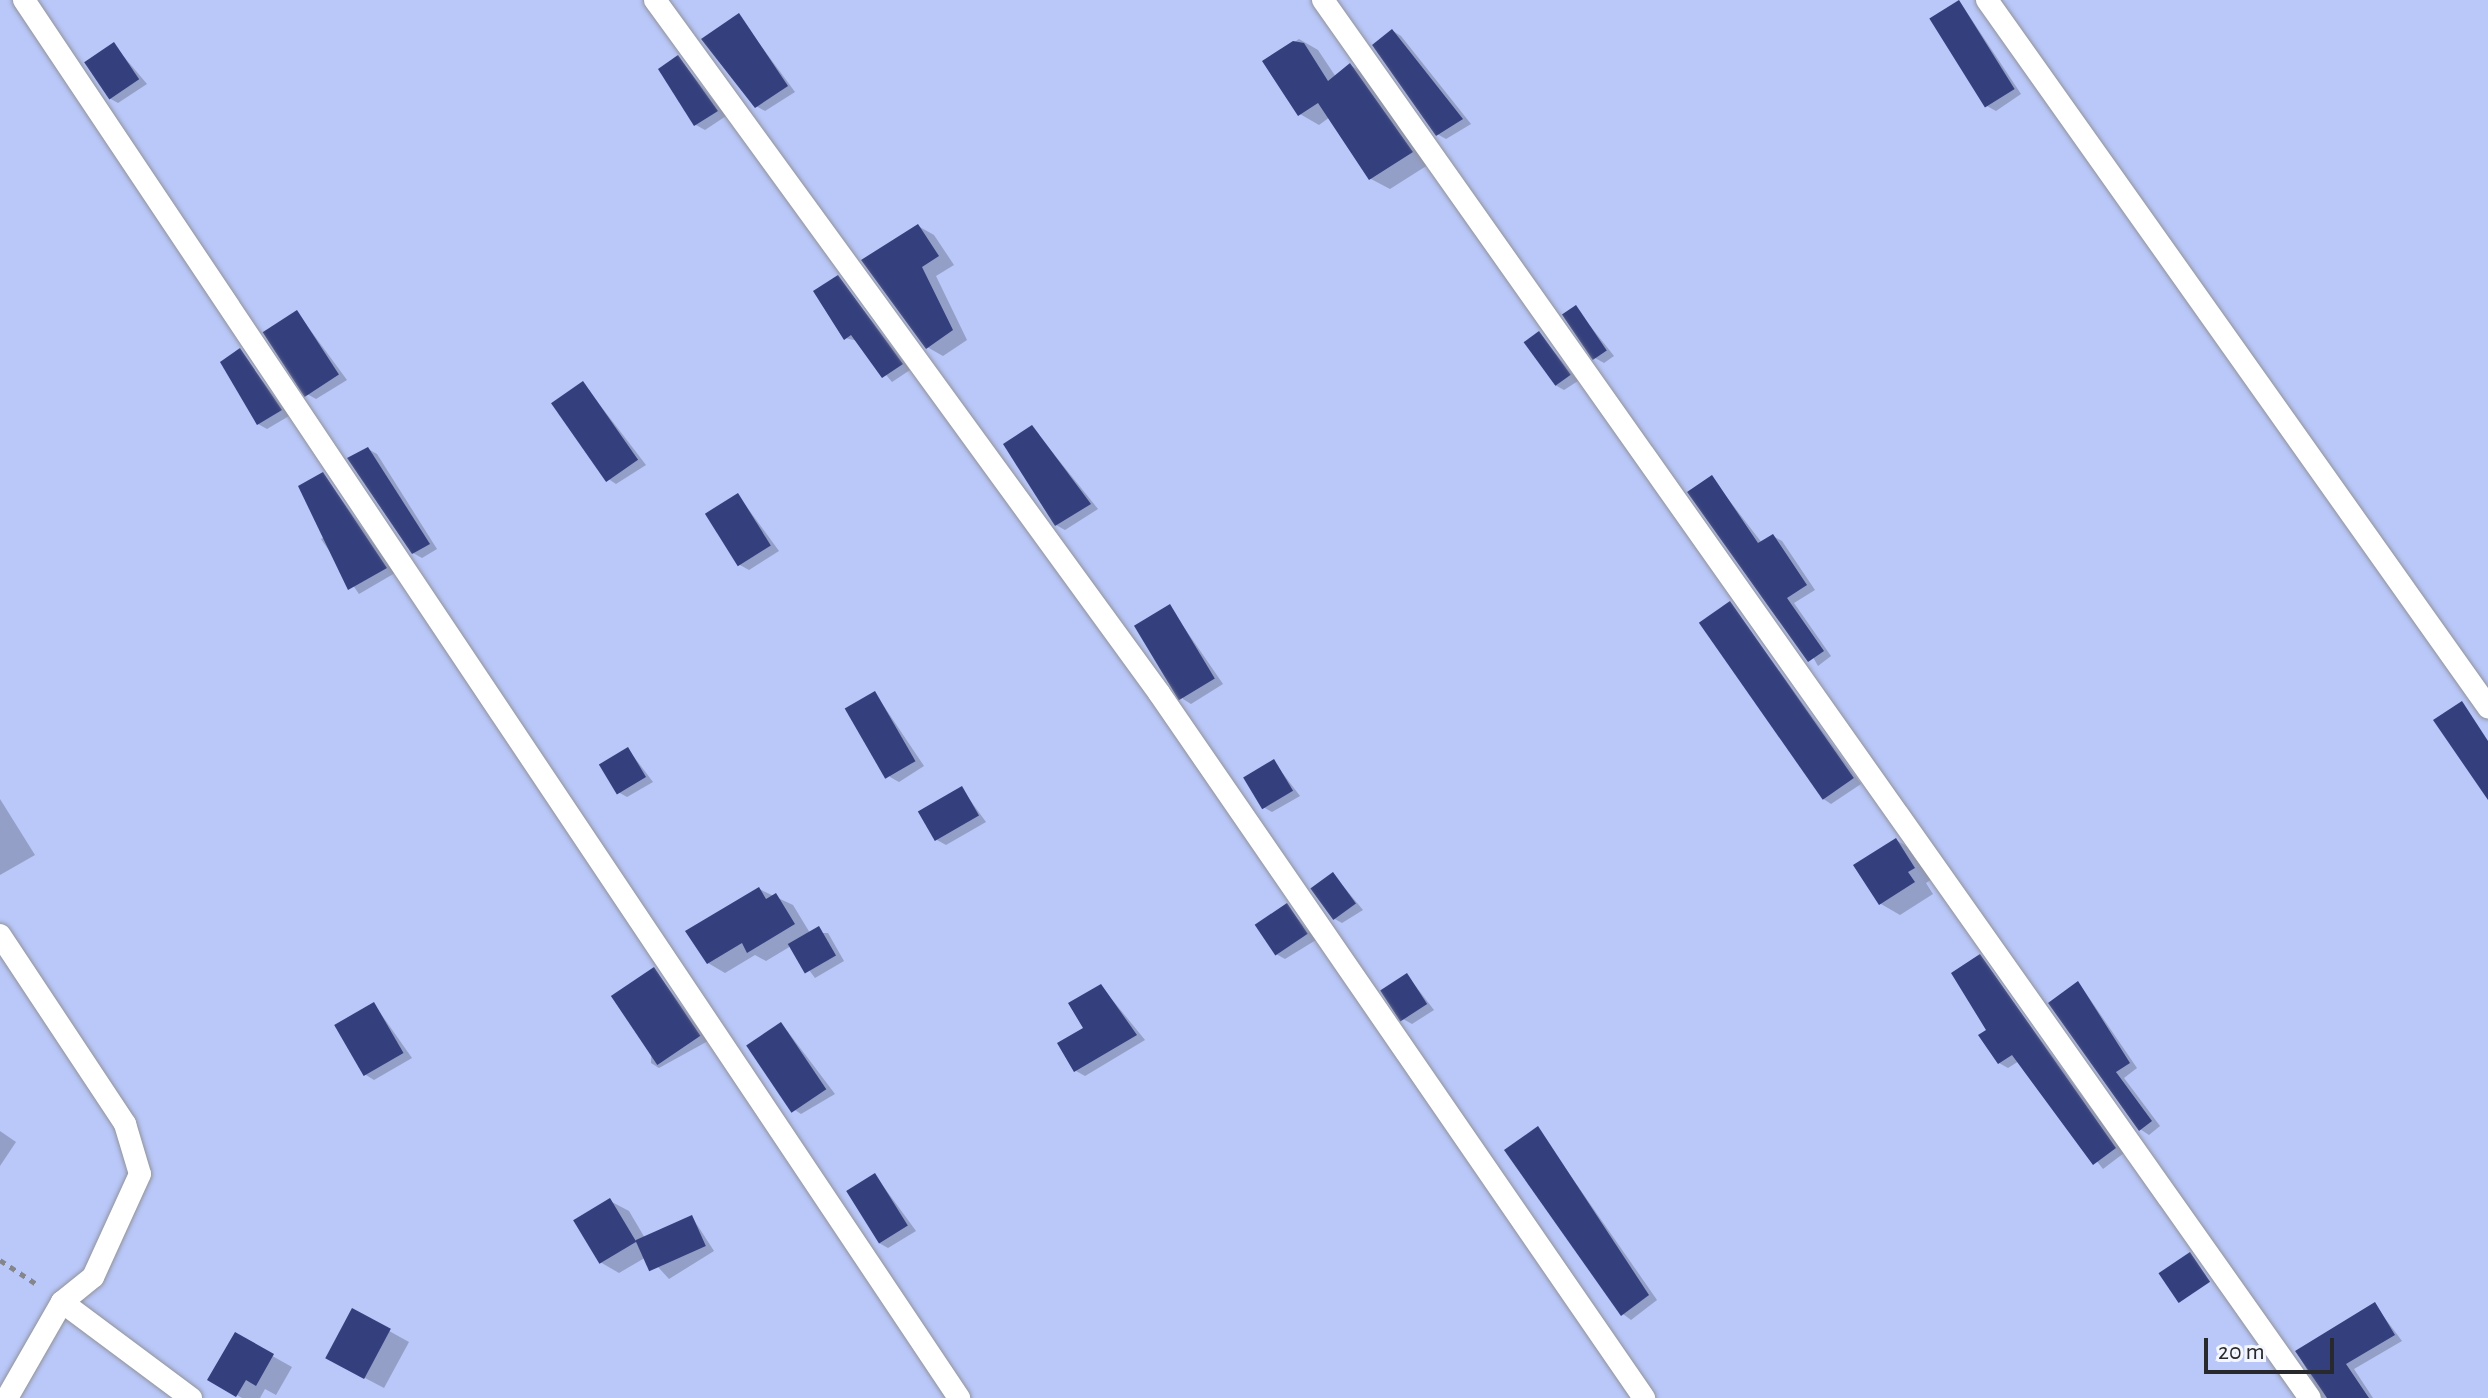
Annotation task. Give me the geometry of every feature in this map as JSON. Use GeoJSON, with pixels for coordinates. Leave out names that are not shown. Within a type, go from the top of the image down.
{"type":"FeatureCollection","features":[{"type":"Feature","properties":{"kind":"lane"},"geometry":{"type":"LineString","coordinates":[[24,0],[959,1398]]}},
{"type":"Feature","properties":{"kind":"lane"},"geometry":{"type":"LineString","coordinates":[[655,0],[1159,693],[1644,1398]]}},
{"type":"Feature","properties":{"kind":"lane"},"geometry":{"type":"LineString","coordinates":[[1323,0],[2310,1398]]}},
{"type":"Feature","properties":{"kind":"lane"},"geometry":{"type":"LineString","coordinates":[[1987,0],[2488,707]]}},
{"type":"Feature","properties":{"kind":"lane"},"geometry":{"type":"LineString","coordinates":[[0,935],[125,1124],[140,1174],[93,1277],[62,1302],[7,1398]]}},
{"type":"Feature","properties":{"kind":"lane"},"geometry":{"type":"LineString","coordinates":[[62,1302],[191,1398]]}},
{"type":"Feature","properties":{"kind":"path"},"geometry":{"type":"LineString","coordinates":[[0,1260],[62,1302]]}},
{"type":"Feature","properties":{"kind":"shaded area"},"geometry":{"type":"Polygon","coordinates":[[[0,0],[2488,0],[2488,1398],[0,1398],[0,0]]]}},
{"type":"Feature","properties":{"kind":"building"},"geometry":{"type":"Polygon","coordinates":[[[1959,0],[2015,89],[1985,108],[1929,19],[1959,0]]]}},
{"type":"Feature","properties":{"kind":"building"},"geometry":{"type":"Polygon","coordinates":[[[739,13],[788,86],[755,108],[701,39],[739,13]]]}},
{"type":"Feature","properties":{"kind":"building"},"geometry":{"type":"Polygon","coordinates":[[[1392,29],[1463,119],[1436,136],[1372,45],[1392,29]]]}},
{"type":"Feature","properties":{"kind":"building"},"geometry":{"type":"Polygon","coordinates":[[[1293,41],[1304,43],[1328,81],[1350,63],[1413,152],[1369,180],[1318,103],[1298,116],[1262,61],[1293,41]]]}},
{"type":"Feature","properties":{"kind":"building"},"geometry":{"type":"Polygon","coordinates":[[[114,42],[139,79],[109,99],[84,62],[114,42]]]}},
{"type":"Feature","properties":{"kind":"building"},"geometry":{"type":"Polygon","coordinates":[[[678,55],[718,111],[694,126],[658,69],[678,55]]]}},
{"type":"Feature","properties":{"kind":"building"},"geometry":{"type":"Polygon","coordinates":[[[918,224],[939,256],[922,267],[953,330],[926,349],[861,260],[918,224]]]}},
{"type":"Feature","properties":{"kind":"building"},"geometry":{"type":"Polygon","coordinates":[[[838,275],[903,364],[882,378],[851,335],[844,340],[813,291],[838,275]]]}},
{"type":"Feature","properties":{"kind":"building"},"geometry":{"type":"Polygon","coordinates":[[[1576,305],[1607,351],[1593,360],[1562,315],[1576,305]]]}},
{"type":"Feature","properties":{"kind":"building"},"geometry":{"type":"Polygon","coordinates":[[[297,310],[339,375],[305,397],[263,332],[297,310]]]}},
{"type":"Feature","properties":{"kind":"building"},"geometry":{"type":"Polygon","coordinates":[[[1539,331],[1571,375],[1555,386],[1524,342],[1539,331]]]}},
{"type":"Feature","properties":{"kind":"building"},"geometry":{"type":"Polygon","coordinates":[[[240,348],[282,410],[257,425],[220,362],[240,348]]]}},
{"type":"Feature","properties":{"kind":"building"},"geometry":{"type":"Polygon","coordinates":[[[583,381],[638,460],[606,482],[551,403],[583,381]]]}},
{"type":"Feature","properties":{"kind":"building"},"geometry":{"type":"Polygon","coordinates":[[[1032,425],[1091,504],[1055,526],[1003,444],[1032,425]]]}},
{"type":"Feature","properties":{"kind":"building"},"geometry":{"type":"Polygon","coordinates":[[[368,447],[430,544],[412,554],[347,458],[368,447]]]}},
{"type":"Feature","properties":{"kind":"building"},"geometry":{"type":"Polygon","coordinates":[[[323,472],[387,568],[348,590],[298,486],[323,472]]]}},
{"type":"Feature","properties":{"kind":"building"},"geometry":{"type":"Polygon","coordinates":[[[1712,475],[1758,543],[1773,534],[1807,585],[1787,598],[1824,651],[1808,662],[1687,492],[1712,475]]]}},
{"type":"Feature","properties":{"kind":"building"},"geometry":{"type":"Polygon","coordinates":[[[738,493],[771,546],[738,566],[705,514],[738,493]]]}},
{"type":"Feature","properties":{"kind":"building"},"geometry":{"type":"Polygon","coordinates":[[[1730,601],[1854,778],[1823,800],[1699,623],[1730,601]]]}},
{"type":"Feature","properties":{"kind":"building"},"geometry":{"type":"Polygon","coordinates":[[[1170,604],[1215,679],[1179,700],[1134,626],[1170,604]]]}},
{"type":"Feature","properties":{"kind":"building"},"geometry":{"type":"Polygon","coordinates":[[[875,691],[916,761],[885,779],[845,708],[875,691]]]}},
{"type":"Feature","properties":{"kind":"building"},"geometry":{"type":"Polygon","coordinates":[[[2462,701],[2488,741],[2488,800],[2433,720],[2462,701]]]}},
{"type":"Feature","properties":{"kind":"building"},"geometry":{"type":"Polygon","coordinates":[[[628,747],[646,777],[617,795],[599,765],[628,747]]]}},
{"type":"Feature","properties":{"kind":"building"},"geometry":{"type":"Polygon","coordinates":[[[1274,759],[1293,791],[1262,809],[1243,778],[1274,759]]]}},
{"type":"Feature","properties":{"kind":"building"},"geometry":{"type":"Polygon","coordinates":[[[962,786],[979,815],[935,841],[918,812],[962,786]]]}},
{"type":"Feature","properties":{"kind":"building"},"geometry":{"type":"Polygon","coordinates":[[[1896,838],[1915,868],[1908,872],[1915,882],[1879,905],[1853,865],[1896,838]]]}},
{"type":"Feature","properties":{"kind":"building"},"geometry":{"type":"Polygon","coordinates":[[[1333,872],[1356,904],[1333,920],[1310,888],[1333,872]]]}},
{"type":"Feature","properties":{"kind":"building"},"geometry":{"type":"Polygon","coordinates":[[[759,887],[766,899],[776,893],[795,924],[747,953],[742,943],[707,964],[685,931],[759,887]]]}},
{"type":"Feature","properties":{"kind":"building"},"geometry":{"type":"Polygon","coordinates":[[[1287,903],[1308,934],[1275,955],[1255,925],[1287,903]]]}},
{"type":"Feature","properties":{"kind":"building"},"geometry":{"type":"Polygon","coordinates":[[[819,926],[836,955],[805,973],[788,944],[819,926]]]}},
{"type":"Feature","properties":{"kind":"building"},"geometry":{"type":"Polygon","coordinates":[[[1980,954],[2116,1148],[2093,1165],[2012,1055],[1998,1064],[1978,1035],[1986,1030],[1951,973],[1980,954]]]}},
{"type":"Feature","properties":{"kind":"building"},"geometry":{"type":"Polygon","coordinates":[[[654,967],[700,1036],[657,1065],[611,996],[654,967]]]}},
{"type":"Feature","properties":{"kind":"building"},"geometry":{"type":"Polygon","coordinates":[[[1407,973],[1427,1004],[1400,1021],[1380,990],[1407,973]]]}},
{"type":"Feature","properties":{"kind":"building"},"geometry":{"type":"Polygon","coordinates":[[[2078,981],[2130,1063],[2116,1072],[2152,1121],[2139,1131],[2048,1003],[2078,981]]]}},
{"type":"Feature","properties":{"kind":"building"},"geometry":{"type":"Polygon","coordinates":[[[1101,984],[1137,1035],[1074,1072],[1057,1043],[1083,1028],[1068,1003],[1101,984]]]}},
{"type":"Feature","properties":{"kind":"building"},"geometry":{"type":"Polygon","coordinates":[[[374,1002],[404,1053],[364,1076],[334,1025],[374,1002]]]}},
{"type":"Feature","properties":{"kind":"building"},"geometry":{"type":"Polygon","coordinates":[[[781,1022],[826,1089],[791,1113],[746,1045],[781,1022]]]}},
{"type":"Feature","properties":{"kind":"building"},"geometry":{"type":"Polygon","coordinates":[[[1538,1126],[1649,1295],[1621,1316],[1504,1150],[1538,1126]]]}},
{"type":"Feature","properties":{"kind":"building"},"geometry":{"type":"Polygon","coordinates":[[[875,1173],[908,1226],[879,1244],[846,1191],[875,1173]]]}},
{"type":"Feature","properties":{"kind":"building"},"geometry":{"type":"Polygon","coordinates":[[[610,1198],[636,1242],[599,1264],[573,1220],[610,1198]]]}},
{"type":"Feature","properties":{"kind":"building"},"geometry":{"type":"Polygon","coordinates":[[[692,1215],[706,1246],[649,1271],[635,1240],[692,1215]]]}},
{"type":"Feature","properties":{"kind":"building"},"geometry":{"type":"Polygon","coordinates":[[[2190,1252],[2210,1282],[2179,1303],[2158,1273],[2190,1252]]]}},
{"type":"Feature","properties":{"kind":"building"},"geometry":{"type":"Polygon","coordinates":[[[2375,1302],[2395,1335],[2346,1364],[2369,1398],[2327,1398],[2295,1351],[2375,1302]]]}},
{"type":"Feature","properties":{"kind":"building"},"geometry":{"type":"Polygon","coordinates":[[[352,1308],[391,1329],[364,1379],[325,1358],[352,1308]]]}},
{"type":"Feature","properties":{"kind":"building"},"geometry":{"type":"Polygon","coordinates":[[[235,1332],[274,1354],[256,1386],[246,1380],[236,1397],[207,1380],[235,1332]]]}}]}
